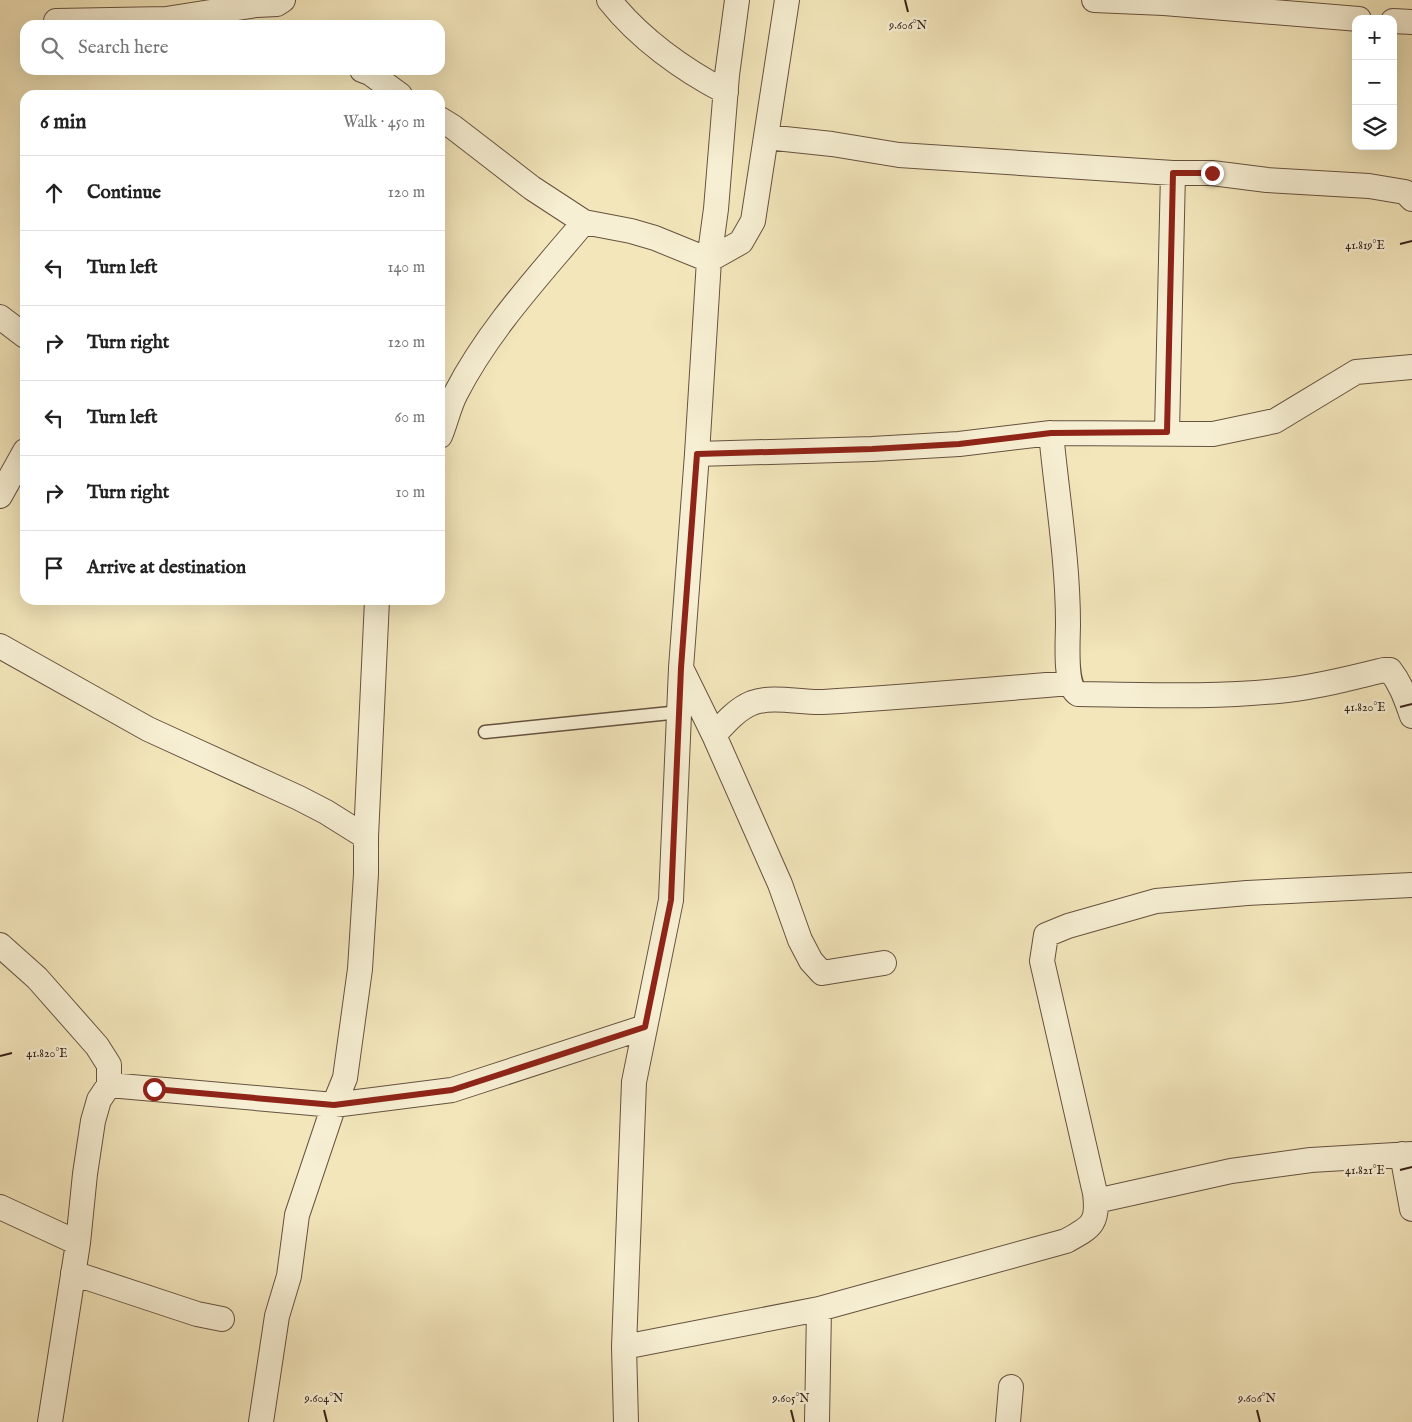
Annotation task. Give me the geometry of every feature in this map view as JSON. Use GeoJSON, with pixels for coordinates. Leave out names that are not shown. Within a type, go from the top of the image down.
{"type":"FeatureCollection","features":[{"type":"Feature","properties":{"kind":"street"},"geometry":{"type":"LineString","coordinates":[[111,20],[166,19],[256,5],[276,4],[283,0]]}},
{"type":"Feature","properties":{"kind":"street"},"geometry":{"type":"LineString","coordinates":[[609,0],[640,32],[671,57],[702,80],[726,92]]}},
{"type":"Feature","properties":{"kind":"street"},"geometry":{"type":"LineString","coordinates":[[626,1422],[624,1347],[634,1082],[671,900],[681,668],[709,260],[737,0]]}},
{"type":"Feature","properties":{"kind":"street"},"geometry":{"type":"LineString","coordinates":[[709,260],[740,242],[753,221],[787,0]]}},
{"type":"Feature","properties":{"kind":"street"},"geometry":{"type":"LineString","coordinates":[[1094,0],[1164,3],[1352,18]]}},
{"type":"Feature","properties":{"kind":"street"},"geometry":{"type":"LineString","coordinates":[[1397,21],[1412,22]]}},
{"type":"Feature","properties":{"kind":"street"},"geometry":{"type":"LineString","coordinates":[[373,75],[393,90]]}},
{"type":"Feature","properties":{"kind":"street"},"geometry":{"type":"LineString","coordinates":[[445,122],[532,188],[584,222],[631,230],[709,260]]}},
{"type":"Feature","properties":{"kind":"street"},"geometry":{"type":"LineString","coordinates":[[766,137],[899,155],[1173,173],[1212,173],[1267,180],[1369,186],[1405,192],[1412,199]]}},
{"type":"Feature","properties":{"kind":"street"},"geometry":{"type":"LineString","coordinates":[[1167,432],[1173,173]]}},
{"type":"Feature","properties":{"kind":"street"},"geometry":{"type":"LineString","coordinates":[[445,422],[455,395],[478,355],[516,302],[584,222]]}},
{"type":"Feature","properties":{"kind":"street"},"geometry":{"type":"LineString","coordinates":[[0,318],[20,332]]}},
{"type":"Feature","properties":{"kind":"street"},"geometry":{"type":"LineString","coordinates":[[697,454],[872,449],[959,444],[1051,433],[1167,432],[1213,434],[1275,421],[1356,372],[1412,367]]}},
{"type":"Feature","properties":{"kind":"street"},"geometry":{"type":"LineString","coordinates":[[1051,433],[1068,600],[1070,683],[1073,691],[1078,694],[1207,695],[1295,689],[1332,684],[1390,670],[1402,688],[1412,716]]}},
{"type":"Feature","properties":{"kind":"street"},"geometry":{"type":"LineString","coordinates":[[0,496],[20,460]]}},
{"type":"Feature","properties":{"kind":"street"},"geometry":{"type":"LineString","coordinates":[[261,1422],[277,1316],[289,1276],[297,1215],[345,1078],[360,969],[366,874],[377,605]]}},
{"type":"Feature","properties":{"kind":"street"},"geometry":{"type":"LineString","coordinates":[[0,646],[148,728],[299,798],[366,837]]}},
{"type":"Feature","properties":{"kind":"street"},"geometry":{"type":"LineString","coordinates":[[681,668],[714,735],[780,884],[800,940],[811,961],[822,973],[884,963]]}},
{"type":"Feature","properties":{"kind":"street"},"geometry":{"type":"LineString","coordinates":[[714,735],[732,716],[751,704],[766,700],[813,702],[932,695],[1070,683]]}},
{"type":"Feature","properties":{"kind":"street"},"geometry":{"type":"LineString","coordinates":[[624,1347],[818,1309],[1066,1241],[1086,1230],[1094,1222],[1097,1212],[1096,1201],[1042,960],[1046,935],[1068,926],[1156,901],[1247,893],[1412,886]]}},
{"type":"Feature","properties":{"kind":"street"},"geometry":{"type":"LineString","coordinates":[[0,945],[37,978],[97,1046],[109,1065],[109,1085],[99,1100],[93,1121],[78,1243],[50,1422]]}},
{"type":"Feature","properties":{"kind":"street"},"geometry":{"type":"LineString","coordinates":[[109,1085],[334,1105],[452,1090],[645,1027]]}},
{"type":"Feature","properties":{"kind":"street"},"geometry":{"type":"LineString","coordinates":[[1096,1201],[1231,1171],[1312,1160],[1407,1154],[1412,1209]]}},
{"type":"Feature","properties":{"kind":"street"},"geometry":{"type":"LineString","coordinates":[[0,1207],[78,1243]]}},
{"type":"Feature","properties":{"kind":"street"},"geometry":{"type":"LineString","coordinates":[[73,1273],[197,1314],[222,1319]]}},
{"type":"Feature","properties":{"kind":"street"},"geometry":{"type":"LineString","coordinates":[[817,1422],[818,1309]]}},
{"type":"Feature","properties":{"kind":"street"},"geometry":{"type":"LineString","coordinates":[[1008,1422],[1011,1387]]}},
{"type":"Feature","properties":{"kind":"lane"},"geometry":{"type":"LineString","coordinates":[[486,732],[680,712]]}},
{"type":"Feature","properties":{"kind":"route"},"geometry":{"type":"LineString","coordinates":[[154,1089],[334,1105],[452,1090],[645,1027],[671,900],[681,668],[697,454],[872,449],[959,444],[1051,433],[1167,432],[1173,173],[1212,173]]}}]}
